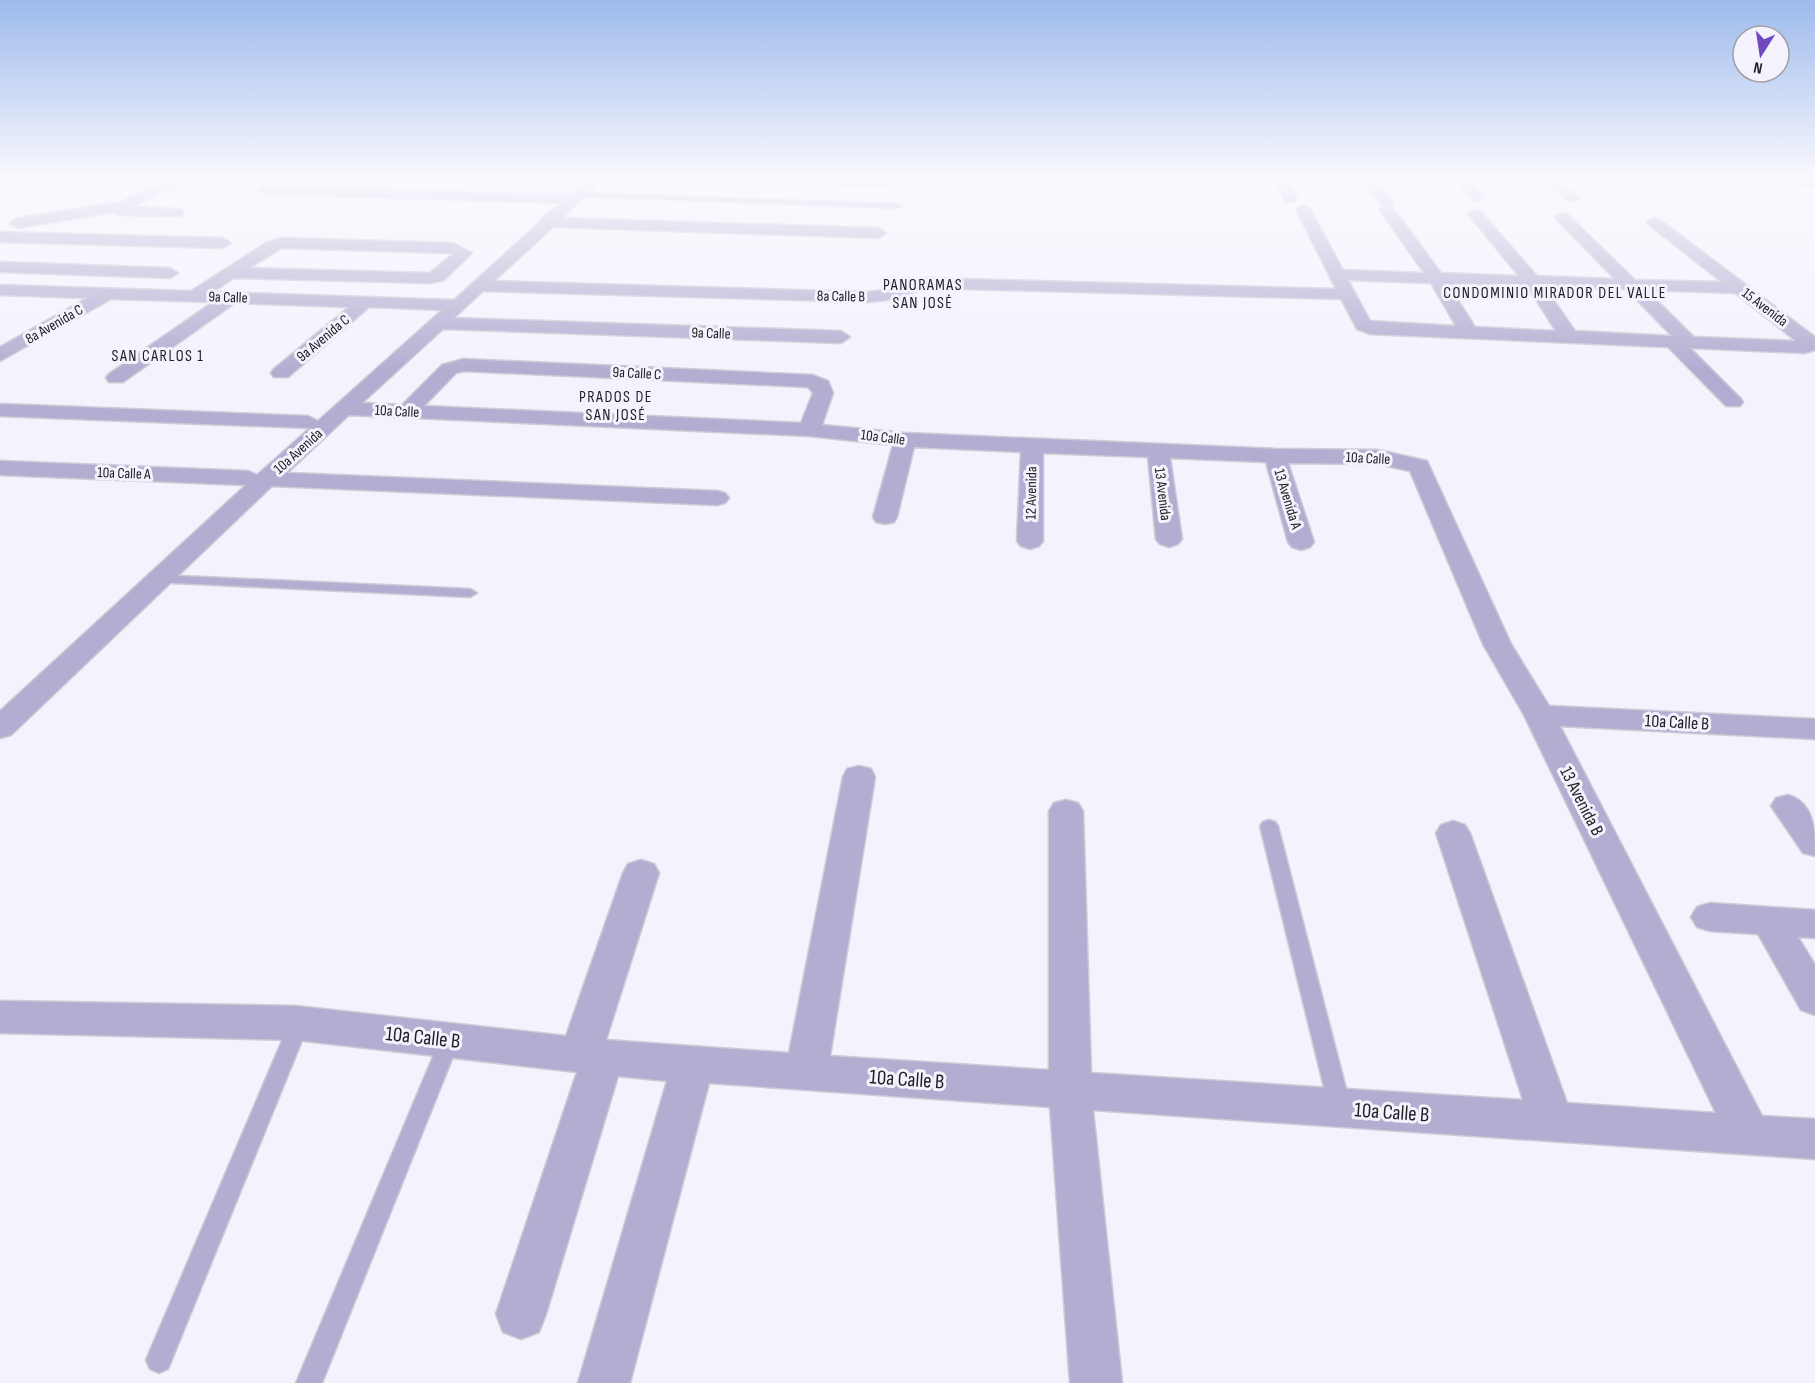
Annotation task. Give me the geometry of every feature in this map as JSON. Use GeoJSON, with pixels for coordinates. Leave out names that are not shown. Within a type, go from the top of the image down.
{"type":"FeatureCollection","features":[{"type":"Feature","properties":{"kind":"street"},"geometry":{"type":"LineString","coordinates":[[169,242],[223,243]]}},
{"type":"Feature","properties":{"kind":"street","name":"10a Avenida"},"geometry":{"type":"LineString","coordinates":[[0,728],[14,702],[158,579],[257,478],[346,409],[525,242]]}},
{"type":"Feature","properties":{"kind":"street"},"geometry":{"type":"LineString","coordinates":[[1317,242],[1363,325],[1377,330],[1681,342]]}},
{"type":"Feature","properties":{"kind":"street"},"geometry":{"type":"LineString","coordinates":[[1411,242],[1469,333]]}},
{"type":"Feature","properties":{"kind":"street"},"geometry":{"type":"LineString","coordinates":[[1504,242],[1570,337]]}},
{"type":"Feature","properties":{"kind":"street"},"geometry":{"type":"LineString","coordinates":[[1587,242],[1628,281],[1733,402]]}},
{"type":"Feature","properties":{"kind":"street","name":"15 Avenida"},"geometry":{"type":"LineString","coordinates":[[1679,242],[1812,344],[1805,347],[1681,342]]}},
{"type":"Feature","properties":{"kind":"street"},"geometry":{"type":"LineString","coordinates":[[195,296],[272,246],[281,243],[453,248],[464,253],[438,276],[422,279],[231,273]]}},
{"type":"Feature","properties":{"kind":"street"},"geometry":{"type":"LineString","coordinates":[[0,267],[170,273]]}},
{"type":"Feature","properties":{"kind":"street"},"geometry":{"type":"LineString","coordinates":[[1334,272],[1735,285]]}},
{"type":"Feature","properties":{"kind":"street","name":"8a Calle B"},"geometry":{"type":"LineString","coordinates":[[478,286],[868,297],[887,295],[927,283],[1346,294]]}},
{"type":"Feature","properties":{"kind":"street","name":"9a Calle"},"geometry":{"type":"LineString","coordinates":[[0,290],[456,306]]}},
{"type":"Feature","properties":{"kind":"street","name":"8a Avenida C"},"geometry":{"type":"LineString","coordinates":[[0,355],[107,294]]}},
{"type":"Feature","properties":{"kind":"street"},"geometry":{"type":"LineString","coordinates":[[116,378],[232,297]]}},
{"type":"Feature","properties":{"kind":"street","name":"9a Avenida C"},"geometry":{"type":"LineString","coordinates":[[281,374],[365,302]]}},
{"type":"Feature","properties":{"kind":"street","name":"9a Calle"},"geometry":{"type":"LineString","coordinates":[[438,322],[841,337]]}},
{"type":"Feature","properties":{"kind":"street","name":"9a Calle C"},"geometry":{"type":"LineString","coordinates":[[407,412],[449,369],[463,365],[812,381],[821,385],[823,393],[809,430]]}},
{"type":"Feature","properties":{"kind":"street","name":"10a Calle"},"geometry":{"type":"LineString","coordinates":[[346,409],[809,430],[905,440],[1032,446],[1275,456],[1378,457],[1419,466]]}},
{"type":"Feature","properties":{"kind":"street"},"geometry":{"type":"LineString","coordinates":[[2,411],[308,422]]}},
{"type":"Feature","properties":{"kind":"street"},"geometry":{"type":"LineString","coordinates":[[885,517],[905,440]]}},
{"type":"Feature","properties":{"kind":"street","name":"12 Avenida"},"geometry":{"type":"LineString","coordinates":[[1030,541],[1032,446]]}},
{"type":"Feature","properties":{"kind":"street","name":"13 Avenida"},"geometry":{"type":"LineString","coordinates":[[1158,450],[1169,539]]}},
{"type":"Feature","properties":{"kind":"street","name":"13 Avenida A"},"geometry":{"type":"LineString","coordinates":[[1275,456],[1301,542]]}},
{"type":"Feature","properties":{"kind":"street","name":"13 Avenida B"},"geometry":{"type":"LineString","coordinates":[[1419,466],[1497,644],[1539,715],[1749,1134]]}},
{"type":"Feature","properties":{"kind":"street","name":"10a Calle A"},"geometry":{"type":"LineString","coordinates":[[0,468],[717,498]]}},
{"type":"Feature","properties":{"kind":"street","name":"10a Calle B"},"geometry":{"type":"LineString","coordinates":[[1539,715],[1815,729]]}},
{"type":"Feature","properties":{"kind":"street"},"geometry":{"type":"LineString","coordinates":[[806,1072],[859,777]]}},
{"type":"Feature","properties":{"kind":"street"},"geometry":{"type":"LineString","coordinates":[[1788,806],[1815,844]]}},
{"type":"Feature","properties":{"kind":"street"},"geometry":{"type":"LineString","coordinates":[[1066,811],[1070,1090],[1096,1383]]}},
{"type":"Feature","properties":{"kind":"street"},"geometry":{"type":"LineString","coordinates":[[1453,833],[1552,1123]]}},
{"type":"Feature","properties":{"kind":"street"},"geometry":{"type":"LineString","coordinates":[[522,1314],[641,873]]}},
{"type":"Feature","properties":{"kind":"street"},"geometry":{"type":"LineString","coordinates":[[1710,916],[1815,924]]}},
{"type":"Feature","properties":{"kind":"street"},"geometry":{"type":"LineString","coordinates":[[1769,921],[1815,999]]}},
{"type":"Feature","properties":{"kind":"street","name":"10a Calle B"},"geometry":{"type":"LineString","coordinates":[[0,1017],[296,1023],[693,1065],[1815,1139]]}},
{"type":"Feature","properties":{"kind":"street"},"geometry":{"type":"LineString","coordinates":[[604,1383],[693,1065]]}},
{"type":"Feature","properties":{"kind":"lane"},"geometry":{"type":"LineString","coordinates":[[158,579],[470,593]]}},
{"type":"Feature","properties":{"kind":"lane"},"geometry":{"type":"LineString","coordinates":[[1269,826],[1340,1108]]}},
{"type":"Feature","properties":{"kind":"lane"},"geometry":{"type":"LineString","coordinates":[[159,1360],[291,1043],[296,1023]]}},
{"type":"Feature","properties":{"kind":"lane"},"geometry":{"type":"LineString","coordinates":[[309,1383],[442,1059],[447,1039]]}},
{"type":"Feature","properties":{"kind":"district","name":"CONDOMINIO MIRADOR DEL VALLE"},"geometry":{"type":"Point","coordinates":[1555,292]}},
{"type":"Feature","properties":{"kind":"district","name":"PANORAMAS SAN JOSÉ"},"geometry":{"type":"Point","coordinates":[923,293]}},
{"type":"Feature","properties":{"kind":"district","name":"SAN CARLOS 1"},"geometry":{"type":"Point","coordinates":[158,355]}},
{"type":"Feature","properties":{"kind":"district","name":"PRADOS DE SAN JOSÉ"},"geometry":{"type":"Point","coordinates":[616,405]}}]}
